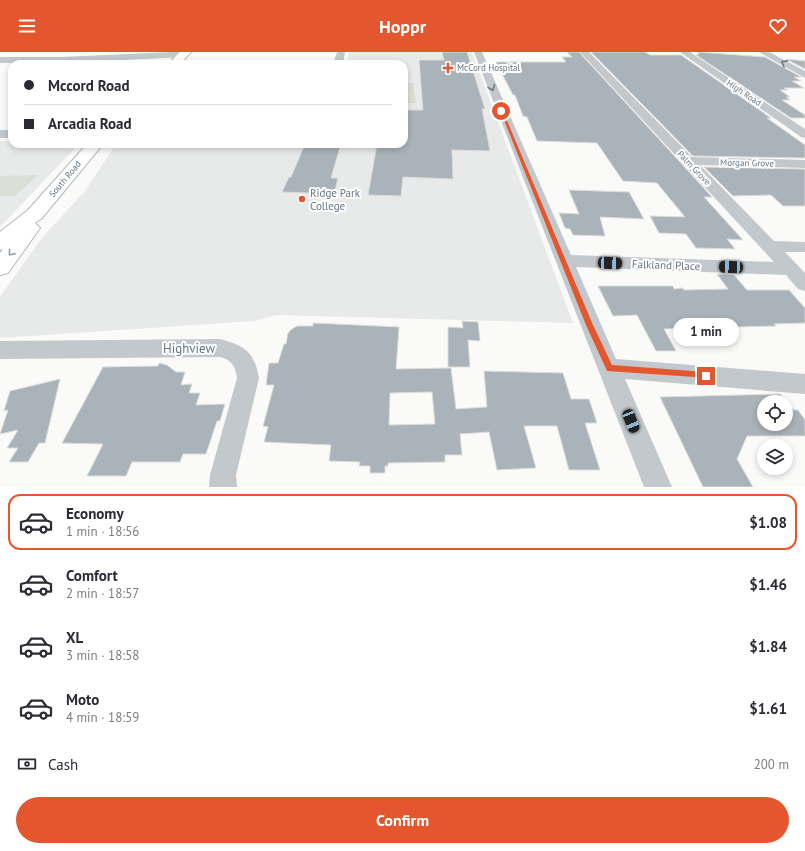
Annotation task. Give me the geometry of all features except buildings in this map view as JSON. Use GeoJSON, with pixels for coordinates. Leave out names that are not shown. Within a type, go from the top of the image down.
{"type":"FeatureCollection","features":[{"type":"Feature","properties":{"kind":"main road","name":"South Road"},"geometry":{"type":"LineString","coordinates":[[0,243],[21,224],[35,214],[91,148]]}},
{"type":"Feature","properties":{"kind":"main road","name":"South Road"},"geometry":{"type":"LineString","coordinates":[[0,268],[25,236],[32,225],[35,214]]}},
{"type":"Feature","properties":{"kind":"street"},"geometry":{"type":"LineString","coordinates":[[478,52],[658,487]]}},
{"type":"Feature","properties":{"kind":"street","name":"Palm Grove"},"geometry":{"type":"LineString","coordinates":[[584,52],[805,284]]}},
{"type":"Feature","properties":{"kind":"street","name":"High Road"},"geometry":{"type":"LineString","coordinates":[[684,52],[805,134]]}},
{"type":"Feature","properties":{"kind":"street"},"geometry":{"type":"LineString","coordinates":[[763,52],[805,75]]}},
{"type":"Feature","properties":{"kind":"street"},"geometry":{"type":"LineString","coordinates":[[0,60],[62,60],[185,53]]}},
{"type":"Feature","properties":{"kind":"street","name":"Morgan Grove"},"geometry":{"type":"LineString","coordinates":[[688,162],[805,164]]}},
{"type":"Feature","properties":{"kind":"street"},"geometry":{"type":"LineString","coordinates":[[769,246],[805,247]]}},
{"type":"Feature","properties":{"kind":"street","name":"Falkland Place"},"geometry":{"type":"LineString","coordinates":[[564,262],[791,269]]}},
{"type":"Feature","properties":{"kind":"street","name":"Highview"},"geometry":{"type":"LineString","coordinates":[[0,350],[220,348],[236,352],[246,362],[248,378],[223,475],[223,487]]}},
{"type":"Feature","properties":{"kind":"street"},"geometry":{"type":"LineString","coordinates":[[610,368],[805,384]]}},
{"type":"Feature","properties":{"kind":"shaded area","name":"Ridge Park College"},"geometry":{"type":"Polygon","coordinates":[[[349,52],[472,52],[573,323],[277,315],[255,321],[0,338],[0,297],[41,239],[85,191],[113,148],[408,148],[408,60],[348,60],[349,52]]]}},
{"type":"Feature","properties":{"kind":"shaded area"},"geometry":{"type":"Polygon","coordinates":[[[408,83],[413,83],[416,103],[408,103],[408,83]]]}},
{"type":"Feature","properties":{"kind":"shaded area"},"geometry":{"type":"Polygon","coordinates":[[[0,141],[8,141],[8,148],[75,148],[0,227],[0,141]]]}},
{"type":"Feature","properties":{"kind":"shaded area"},"geometry":{"type":"Polygon","coordinates":[[[38,175],[15,196],[0,196],[0,176],[38,175]]]}},
{"type":"Feature","properties":{"kind":"place","name":"McCord Hospital"},"geometry":{"type":"Point","coordinates":[448,68]}},
{"type":"Feature","properties":{"kind":"place","name":"Ridge Park College"},"geometry":{"type":"Point","coordinates":[302,199]}},
{"type":"Feature","properties":{"kind":"route"},"geometry":{"type":"LineString","coordinates":[[501,111],[590,325],[610,368],[706,376]]}}]}
